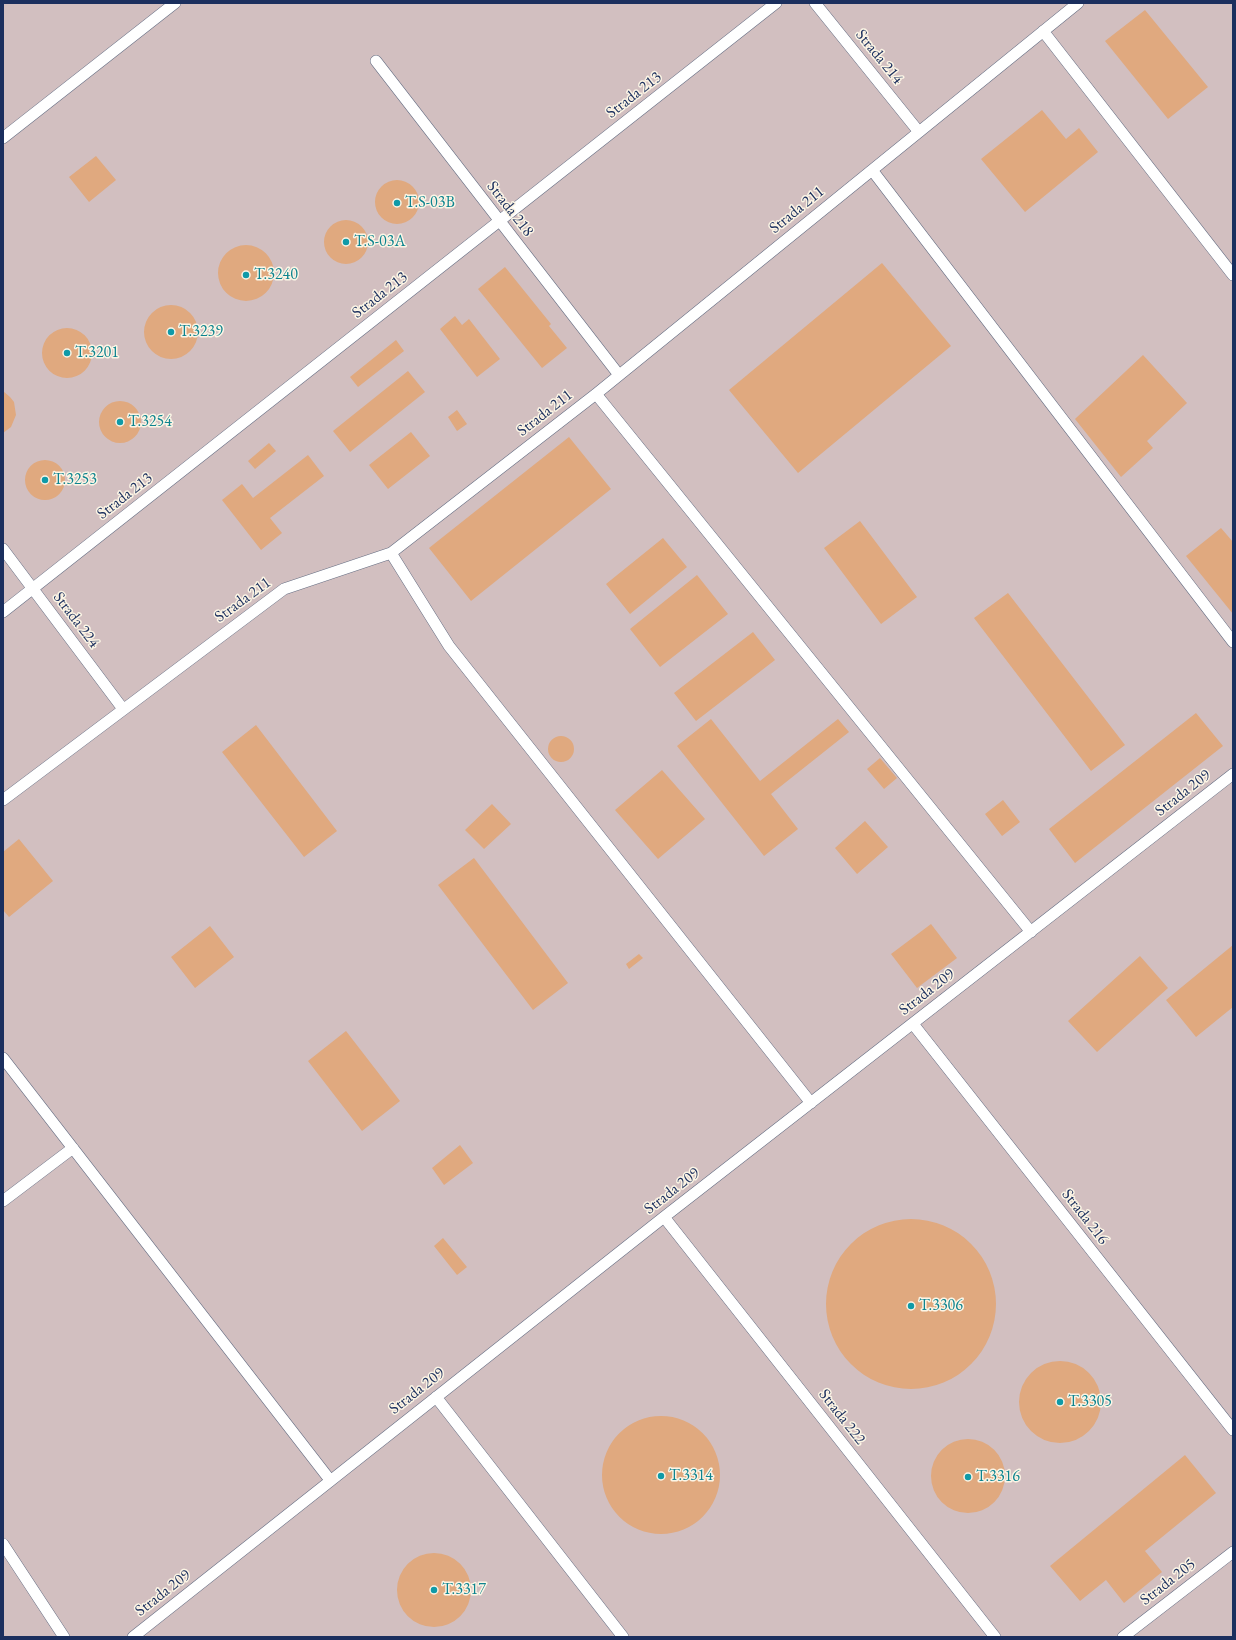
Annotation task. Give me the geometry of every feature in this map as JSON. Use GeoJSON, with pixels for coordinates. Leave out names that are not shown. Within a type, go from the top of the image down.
{"type":"FeatureCollection","features":[{"type":"Feature","properties":{"kind":"lane"},"geometry":{"type":"LineString","coordinates":[[3,138],[175,3]]}},
{"type":"Feature","properties":{"kind":"lane","name":"Strada 213"},"geometry":{"type":"LineString","coordinates":[[3,612],[500,222],[776,3]]}},
{"type":"Feature","properties":{"kind":"lane","name":"Strada 214"},"geometry":{"type":"LineString","coordinates":[[815,3],[919,132]]}},
{"type":"Feature","properties":{"kind":"lane","name":"Strada 211"},"geometry":{"type":"LineString","coordinates":[[3,800],[284,589],[391,553],[596,394],[1078,3]]}},
{"type":"Feature","properties":{"kind":"lane"},"geometry":{"type":"LineString","coordinates":[[1043,31],[1233,275]]}},
{"type":"Feature","properties":{"kind":"lane","name":"Strada 218"},"geometry":{"type":"LineString","coordinates":[[376,61],[619,375]]}},
{"type":"Feature","properties":{"kind":"lane"},"geometry":{"type":"LineString","coordinates":[[872,170],[1233,642]]}},
{"type":"Feature","properties":{"kind":"lane"},"geometry":{"type":"LineString","coordinates":[[596,394],[1031,932]]}},
{"type":"Feature","properties":{"kind":"lane","name":"Strada 224"},"geometry":{"type":"LineString","coordinates":[[3,550],[123,709]]}},
{"type":"Feature","properties":{"kind":"lane"},"geometry":{"type":"LineString","coordinates":[[391,553],[449,646],[811,1103]]}},
{"type":"Feature","properties":{"kind":"lane","name":"Strada 209"},"geometry":{"type":"LineString","coordinates":[[133,1637],[664,1217],[1233,774]]}},
{"type":"Feature","properties":{"kind":"lane","name":"Strada 216"},"geometry":{"type":"LineString","coordinates":[[913,1024],[1233,1430]]}},
{"type":"Feature","properties":{"kind":"lane"},"geometry":{"type":"LineString","coordinates":[[3,1058],[330,1480]]}},
{"type":"Feature","properties":{"kind":"lane"},"geometry":{"type":"LineString","coordinates":[[3,1201],[73,1148]]}},
{"type":"Feature","properties":{"kind":"lane","name":"Strada 222"},"geometry":{"type":"LineString","coordinates":[[664,1217],[995,1637]]}},
{"type":"Feature","properties":{"kind":"lane"},"geometry":{"type":"LineString","coordinates":[[436,1397],[623,1637]]}},
{"type":"Feature","properties":{"kind":"lane"},"geometry":{"type":"LineString","coordinates":[[3,1544],[64,1637]]}},
{"type":"Feature","properties":{"kind":"lane","name":"Strada 205"},"geometry":{"type":"LineString","coordinates":[[1123,1637],[1233,1552]]}},
{"type":"Feature","properties":{"kind":"shaded area"},"geometry":{"type":"Polygon","coordinates":[[[3,3],[1233,3],[1233,1637],[3,1637],[3,3]]]}},
{"type":"Feature","properties":{"kind":"building"},"geometry":{"type":"Polygon","coordinates":[[[1145,10],[1208,87],[1168,119],[1105,41],[1145,10]]]}},
{"type":"Feature","properties":{"kind":"building"},"geometry":{"type":"Polygon","coordinates":[[[1042,110],[1066,139],[1079,128],[1098,152],[1025,212],[981,159],[1042,110]]]}},
{"type":"Feature","properties":{"kind":"building"},"geometry":{"type":"Polygon","coordinates":[[[96,156],[116,180],[89,202],[69,177],[96,156]]]}},
{"type":"Feature","properties":{"kind":"building","name":"T.S-03B"},"geometry":{"type":"Polygon","coordinates":[[[397,180],[409,184],[415,190],[419,202],[415,214],[409,220],[397,224],[385,220],[379,214],[375,202],[379,190],[385,184],[397,180]]]}},
{"type":"Feature","properties":{"kind":"building","name":"T.S-03A"},"geometry":{"type":"Polygon","coordinates":[[[346,220],[358,224],[364,230],[368,242],[364,254],[358,260],[346,264],[334,260],[328,254],[324,242],[328,230],[334,224],[346,220]]]}},
{"type":"Feature","properties":{"kind":"building","name":"T.3240"},"geometry":{"type":"Polygon","coordinates":[[[246,245],[257,247],[266,253],[272,262],[274,273],[272,284],[266,293],[257,299],[246,301],[235,299],[226,293],[220,284],[218,273],[220,262],[226,253],[235,247],[246,245]]]}},
{"type":"Feature","properties":{"kind":"building"},"geometry":{"type":"Polygon","coordinates":[[[882,263],[951,346],[798,473],[729,390],[882,263]]]}},
{"type":"Feature","properties":{"kind":"building"},"geometry":{"type":"Polygon","coordinates":[[[505,267],[551,324],[549,326],[567,348],[542,368],[478,289],[505,267]]]}},
{"type":"Feature","properties":{"kind":"building","name":"T.3239"},"geometry":{"type":"Polygon","coordinates":[[[171,305],[181,307],[190,313],[196,322],[198,332],[196,342],[190,351],[181,357],[171,359],[161,357],[152,351],[146,342],[144,332],[146,322],[152,313],[161,307],[171,305]]]}},
{"type":"Feature","properties":{"kind":"building"},"geometry":{"type":"Polygon","coordinates":[[[455,316],[462,325],[469,319],[500,359],[477,377],[440,329],[455,316]]]}},
{"type":"Feature","properties":{"kind":"building","name":"T.3201"},"geometry":{"type":"Polygon","coordinates":[[[67,328],[76,330],[87,339],[92,353],[90,362],[81,373],[67,378],[58,376],[47,367],[42,353],[44,344],[53,333],[67,328]]]}},
{"type":"Feature","properties":{"kind":"building"},"geometry":{"type":"Polygon","coordinates":[[[396,340],[404,351],[358,387],[350,377],[396,340]]]}},
{"type":"Feature","properties":{"kind":"building"},"geometry":{"type":"Polygon","coordinates":[[[1143,355],[1187,403],[1147,441],[1153,448],[1121,477],[1075,419],[1143,355]]]}},
{"type":"Feature","properties":{"kind":"building"},"geometry":{"type":"Polygon","coordinates":[[[408,371],[425,392],[350,452],[333,431],[408,371]]]}},
{"type":"Feature","properties":{"kind":"building"},"geometry":{"type":"Polygon","coordinates":[[[3,391],[14,402],[16,415],[11,427],[3,433],[3,391]]]}},
{"type":"Feature","properties":{"kind":"building","name":"T.3254"},"geometry":{"type":"Polygon","coordinates":[[[120,401],[135,407],[141,422],[135,437],[120,443],[105,437],[99,422],[105,407],[120,401]]]}},
{"type":"Feature","properties":{"kind":"building"},"geometry":{"type":"Polygon","coordinates":[[[457,410],[467,424],[457,431],[448,417],[457,410]]]}},
{"type":"Feature","properties":{"kind":"building"},"geometry":{"type":"Polygon","coordinates":[[[411,432],[430,456],[388,489],[369,465],[411,432]]]}},
{"type":"Feature","properties":{"kind":"building"},"geometry":{"type":"Polygon","coordinates":[[[569,437],[611,489],[471,601],[429,548],[569,437]]]}},
{"type":"Feature","properties":{"kind":"building"},"geometry":{"type":"Polygon","coordinates":[[[269,443],[276,451],[255,469],[248,461],[269,443]]]}},
{"type":"Feature","properties":{"kind":"building"},"geometry":{"type":"Polygon","coordinates":[[[308,455],[324,476],[270,518],[282,533],[261,550],[222,500],[242,484],[253,498],[308,455]]]}},
{"type":"Feature","properties":{"kind":"building","name":"T.3253"},"geometry":{"type":"Polygon","coordinates":[[[49,460],[56,463],[62,469],[65,480],[64,488],[56,497],[49,500],[41,500],[34,497],[26,488],[25,476],[28,469],[37,461],[49,460]]]}},
{"type":"Feature","properties":{"kind":"building"},"geometry":{"type":"Polygon","coordinates":[[[860,521],[917,597],[881,624],[824,548],[860,521]]]}},
{"type":"Feature","properties":{"kind":"building"},"geometry":{"type":"Polygon","coordinates":[[[1221,528],[1233,542],[1233,614],[1186,556],[1221,528]]]}},
{"type":"Feature","properties":{"kind":"building"},"geometry":{"type":"Polygon","coordinates":[[[663,538],[687,567],[630,614],[606,584],[663,538]]]}},
{"type":"Feature","properties":{"kind":"building"},"geometry":{"type":"Polygon","coordinates":[[[697,575],[728,614],[660,667],[630,629],[697,575]]]}},
{"type":"Feature","properties":{"kind":"building"},"geometry":{"type":"Polygon","coordinates":[[[1008,593],[1125,745],[1091,771],[974,618],[1008,593]]]}},
{"type":"Feature","properties":{"kind":"building"},"geometry":{"type":"Polygon","coordinates":[[[753,632],[775,660],[696,721],[674,693],[753,632]]]}},
{"type":"Feature","properties":{"kind":"building"},"geometry":{"type":"Polygon","coordinates":[[[1196,713],[1223,746],[1075,863],[1049,829],[1196,713]]]}},
{"type":"Feature","properties":{"kind":"building"},"geometry":{"type":"Polygon","coordinates":[[[711,719],[760,781],[838,719],[849,732],[771,794],[798,829],[764,856],[677,746],[711,719]]]}},
{"type":"Feature","properties":{"kind":"building"},"geometry":{"type":"Polygon","coordinates":[[[256,725],[337,831],[304,857],[222,752],[256,725]]]}},
{"type":"Feature","properties":{"kind":"building"},"geometry":{"type":"Polygon","coordinates":[[[561,736],[570,740],[574,749],[570,758],[561,762],[552,758],[548,749],[552,740],[561,736]]]}},
{"type":"Feature","properties":{"kind":"building"},"geometry":{"type":"Polygon","coordinates":[[[880,758],[897,778],[884,789],[867,769],[880,758]]]}},
{"type":"Feature","properties":{"kind":"building"},"geometry":{"type":"Polygon","coordinates":[[[662,770],[705,819],[658,859],[615,810],[662,770]]]}},
{"type":"Feature","properties":{"kind":"building"},"geometry":{"type":"Polygon","coordinates":[[[1003,800],[1020,822],[1002,836],[985,814],[1003,800]]]}},
{"type":"Feature","properties":{"kind":"building"},"geometry":{"type":"Polygon","coordinates":[[[492,804],[511,824],[484,849],[465,830],[492,804]]]}},
{"type":"Feature","properties":{"kind":"building"},"geometry":{"type":"Polygon","coordinates":[[[865,821],[888,847],[857,874],[835,848],[865,821]]]}},
{"type":"Feature","properties":{"kind":"building"},"geometry":{"type":"Polygon","coordinates":[[[19,839],[53,881],[9,917],[3,910],[3,852],[19,839]]]}},
{"type":"Feature","properties":{"kind":"building"},"geometry":{"type":"Polygon","coordinates":[[[474,858],[568,983],[533,1010],[438,885],[474,858]]]}},
{"type":"Feature","properties":{"kind":"building"},"geometry":{"type":"Polygon","coordinates":[[[931,924],[957,958],[917,988],[891,954],[931,924]]]}},
{"type":"Feature","properties":{"kind":"building"},"geometry":{"type":"Polygon","coordinates":[[[210,926],[234,957],[195,988],[171,957],[210,926]]]}},
{"type":"Feature","properties":{"kind":"building"},"geometry":{"type":"Polygon","coordinates":[[[1233,945],[1233,1007],[1196,1037],[1166,1000],[1233,945]]]}},
{"type":"Feature","properties":{"kind":"building"},"geometry":{"type":"Polygon","coordinates":[[[639,954],[643,958],[629,969],[626,964],[639,954]]]}},
{"type":"Feature","properties":{"kind":"building"},"geometry":{"type":"Polygon","coordinates":[[[1140,956],[1168,988],[1097,1052],[1068,1021],[1140,956]]]}},
{"type":"Feature","properties":{"kind":"building"},"geometry":{"type":"Polygon","coordinates":[[[346,1031],[400,1101],[362,1131],[308,1061],[346,1031]]]}},
{"type":"Feature","properties":{"kind":"building"},"geometry":{"type":"Polygon","coordinates":[[[460,1145],[473,1163],[444,1185],[432,1168],[460,1145]]]}},
{"type":"Feature","properties":{"kind":"building","name":"T.3306"},"geometry":{"type":"Polygon","coordinates":[[[903,1219],[919,1219],[944,1225],[965,1238],[977,1250],[990,1271],[993,1279],[996,1304],[995,1321],[990,1337],[977,1358],[965,1370],[944,1383],[936,1386],[919,1389],[903,1389],[878,1383],[857,1370],[845,1358],[832,1337],[829,1329],[826,1312],[826,1296],[832,1271],[845,1250],[857,1238],[878,1225],[886,1222],[903,1219]]]}},
{"type":"Feature","properties":{"kind":"building"},"geometry":{"type":"Polygon","coordinates":[[[443,1238],[467,1267],[457,1275],[434,1246],[443,1238]]]}},
{"type":"Feature","properties":{"kind":"building","name":"T.3305"},"geometry":{"type":"Polygon","coordinates":[[[1060,1361],[1076,1364],[1089,1373],[1098,1386],[1101,1402],[1098,1418],[1089,1431],[1076,1440],[1060,1443],[1044,1440],[1031,1431],[1022,1418],[1019,1402],[1022,1386],[1031,1373],[1044,1364],[1060,1361]]]}},
{"type":"Feature","properties":{"kind":"building","name":"T.3314"},"geometry":{"type":"Polygon","coordinates":[[[661,1416],[684,1420],[703,1433],[716,1452],[720,1475],[716,1498],[703,1517],[684,1530],[661,1534],[638,1530],[619,1517],[606,1498],[602,1475],[606,1452],[619,1433],[638,1420],[661,1416]]]}},
{"type":"Feature","properties":{"kind":"building","name":"T.3316"},"geometry":{"type":"Polygon","coordinates":[[[968,1439],[982,1442],[994,1450],[1002,1462],[1005,1476],[1002,1490],[994,1502],[982,1510],[968,1513],[954,1510],[942,1502],[934,1490],[931,1476],[934,1462],[942,1450],[954,1442],[968,1439]]]}},
{"type":"Feature","properties":{"kind":"building"},"geometry":{"type":"Polygon","coordinates":[[[1185,1455],[1216,1493],[1145,1551],[1162,1572],[1124,1603],[1106,1580],[1080,1601],[1050,1566],[1185,1455]]]}},
{"type":"Feature","properties":{"kind":"building","name":"T.3317"},"geometry":{"type":"Polygon","coordinates":[[[434,1553],[455,1559],[465,1569],[471,1590],[465,1611],[455,1621],[434,1627],[413,1621],[403,1611],[397,1590],[403,1569],[413,1559],[434,1553]]]}},
{"type":"Feature","properties":{"kind":"place","name":"T.S-03B"},"geometry":{"type":"Point","coordinates":[397,203]}},
{"type":"Feature","properties":{"kind":"place","name":"T.S-03A"},"geometry":{"type":"Point","coordinates":[346,242]}},
{"type":"Feature","properties":{"kind":"place","name":"T.3240"},"geometry":{"type":"Point","coordinates":[246,275]}},
{"type":"Feature","properties":{"kind":"place","name":"T.3239"},"geometry":{"type":"Point","coordinates":[171,332]}},
{"type":"Feature","properties":{"kind":"place","name":"T.3201"},"geometry":{"type":"Point","coordinates":[67,353]}},
{"type":"Feature","properties":{"kind":"place","name":"T.3254"},"geometry":{"type":"Point","coordinates":[120,422]}},
{"type":"Feature","properties":{"kind":"place","name":"T.3253"},"geometry":{"type":"Point","coordinates":[45,480]}},
{"type":"Feature","properties":{"kind":"place","name":"T.3306"},"geometry":{"type":"Point","coordinates":[911,1306]}},
{"type":"Feature","properties":{"kind":"place","name":"T.3305"},"geometry":{"type":"Point","coordinates":[1060,1402]}},
{"type":"Feature","properties":{"kind":"place","name":"T.3314"},"geometry":{"type":"Point","coordinates":[661,1476]}},
{"type":"Feature","properties":{"kind":"place","name":"T.3316"},"geometry":{"type":"Point","coordinates":[968,1477]}},
{"type":"Feature","properties":{"kind":"place","name":"T.3317"},"geometry":{"type":"Point","coordinates":[434,1590]}}]}
